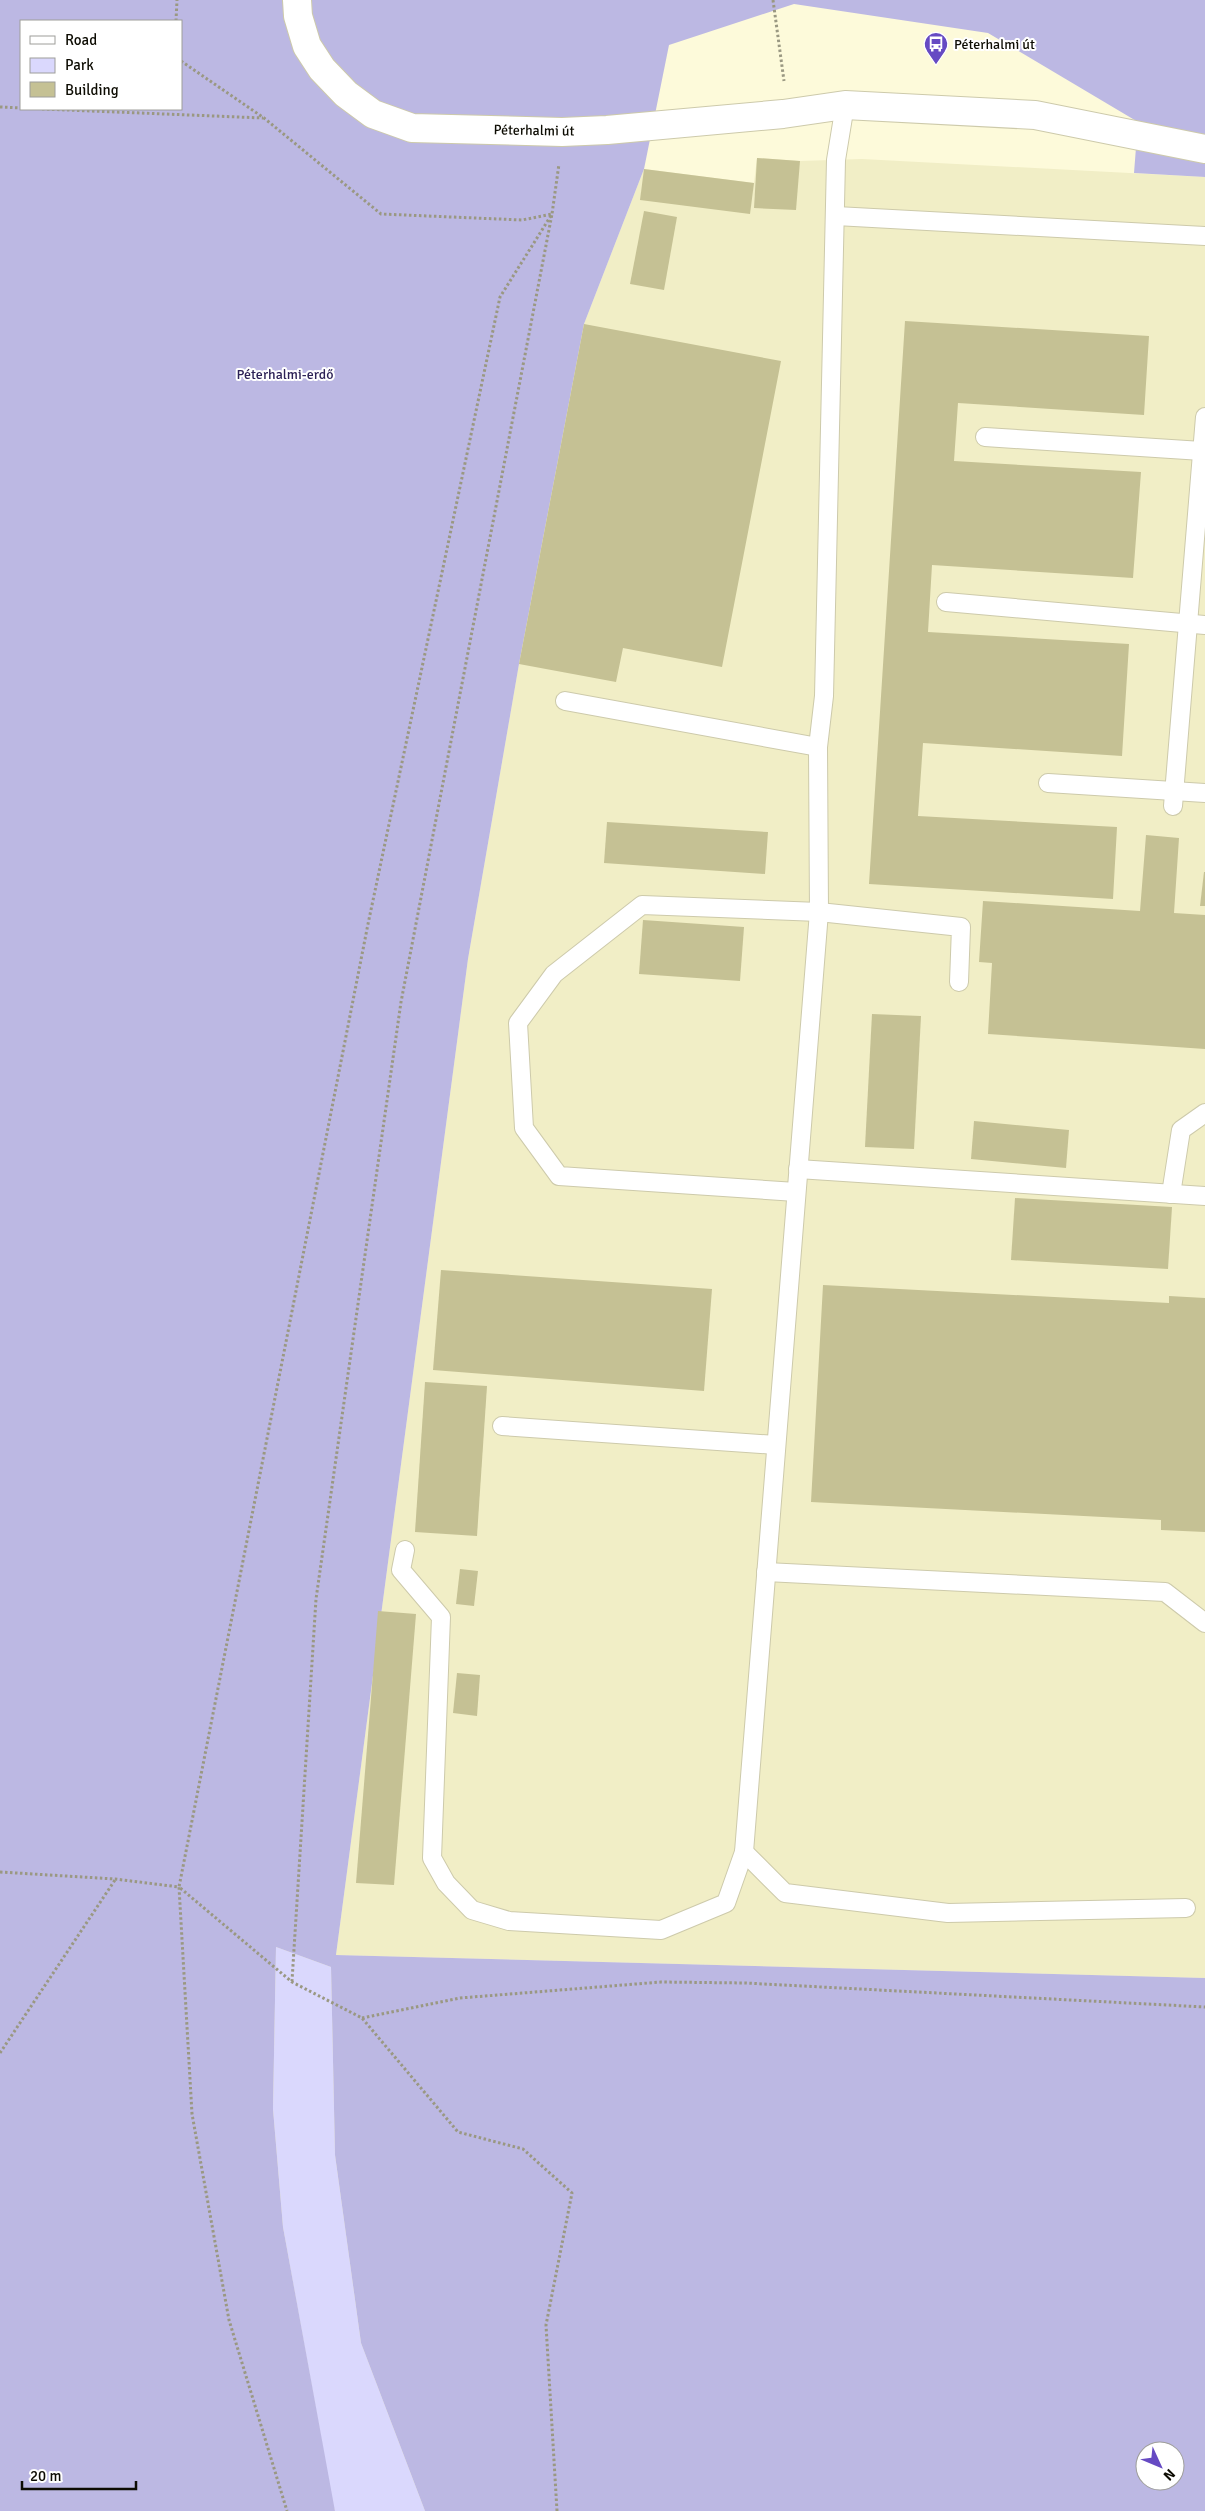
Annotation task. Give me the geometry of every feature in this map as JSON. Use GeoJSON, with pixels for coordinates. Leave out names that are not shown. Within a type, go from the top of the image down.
{"type":"FeatureCollection","features":[{"type":"Feature","properties":{"kind":"street","name":"Péterhalmi út"},"geometry":{"type":"LineString","coordinates":[[297,0],[298,16],[307,46],[322,70],[346,94],[373,114],[412,128],[562,132],[606,130],[783,114],[845,105],[1035,115],[1205,149]]}},
{"type":"Feature","properties":{"kind":"lane"},"geometry":{"type":"LineString","coordinates":[[405,1550],[401,1570],[441,1617],[432,1858],[446,1884],[472,1910],[509,1921],[661,1930],[726,1903],[744,1852],[819,912],[818,747],[824,696],[836,160],[845,105]]}},
{"type":"Feature","properties":{"kind":"lane"},"geometry":{"type":"LineString","coordinates":[[836,216],[1205,236]]}},
{"type":"Feature","properties":{"kind":"lane"},"geometry":{"type":"LineString","coordinates":[[1173,799],[1196,624],[1205,417]]}},
{"type":"Feature","properties":{"kind":"lane"},"geometry":{"type":"LineString","coordinates":[[985,436],[1203,461]]}},
{"type":"Feature","properties":{"kind":"lane"},"geometry":{"type":"LineString","coordinates":[[946,602],[1196,624]]}},
{"type":"Feature","properties":{"kind":"lane"},"geometry":{"type":"LineString","coordinates":[[564,701],[818,747]]}},
{"type":"Feature","properties":{"kind":"lane"},"geometry":{"type":"LineString","coordinates":[[1048,783],[1173,799],[1205,793]]}},
{"type":"Feature","properties":{"kind":"lane"},"geometry":{"type":"LineString","coordinates":[[796,1192],[559,1176],[524,1128],[518,1023],[554,974],[642,905],[819,912],[961,927],[959,982]]}},
{"type":"Feature","properties":{"kind":"lane"},"geometry":{"type":"LineString","coordinates":[[1171,1194],[1181,1130],[1205,1113]]}},
{"type":"Feature","properties":{"kind":"lane"},"geometry":{"type":"LineString","coordinates":[[798,1170],[1205,1196]]}},
{"type":"Feature","properties":{"kind":"lane"},"geometry":{"type":"LineString","coordinates":[[502,1426],[776,1445]]}},
{"type":"Feature","properties":{"kind":"lane"},"geometry":{"type":"LineString","coordinates":[[766,1572],[1165,1592],[1205,1622]]}},
{"type":"Feature","properties":{"kind":"lane"},"geometry":{"type":"LineString","coordinates":[[744,1852],[785,1893],[948,1913],[1186,1908]]}},
{"type":"Feature","properties":{"kind":"path"},"geometry":{"type":"LineString","coordinates":[[176,20],[177,0]]}},
{"type":"Feature","properties":{"kind":"path"},"geometry":{"type":"LineString","coordinates":[[773,0],[784,82],[783,114]]}},
{"type":"Feature","properties":{"kind":"path"},"geometry":{"type":"LineString","coordinates":[[182,62],[264,118],[381,214],[522,220],[552,214]]}},
{"type":"Feature","properties":{"kind":"path"},"geometry":{"type":"LineString","coordinates":[[0,107],[20,108]]}},
{"type":"Feature","properties":{"kind":"path"},"geometry":{"type":"LineString","coordinates":[[137,110],[264,118]]}},
{"type":"Feature","properties":{"kind":"path"},"geometry":{"type":"LineString","coordinates":[[292,1982],[316,1600],[400,1012],[552,214],[562,132]]}},
{"type":"Feature","properties":{"kind":"path"},"geometry":{"type":"LineString","coordinates":[[287,2511],[229,2320],[192,2114],[179,1887],[368,924],[500,297],[552,214]]}},
{"type":"Feature","properties":{"kind":"path"},"geometry":{"type":"LineString","coordinates":[[0,1872],[115,1879],[179,1887],[292,1982],[362,2018],[458,2132],[523,2149],[572,2193],[546,2325],[557,2511]]}},
{"type":"Feature","properties":{"kind":"path"},"geometry":{"type":"LineString","coordinates":[[0,2053],[115,1879]]}},
{"type":"Feature","properties":{"kind":"path"},"geometry":{"type":"LineString","coordinates":[[362,2018],[460,1998],[661,1982],[745,1983],[1205,2008]]}},
{"type":"Feature","properties":{"kind":"shaded area"},"geometry":{"type":"Polygon","coordinates":[[[757,158],[800,161],[862,159],[1205,177],[1205,1978],[336,1955],[468,959],[519,664],[584,324],[644,169],[754,183],[757,158]]]}},
{"type":"Feature","properties":{"kind":"green space","name":"Péterhalmi-erdő"},"geometry":{"type":"Polygon","coordinates":[[[0,0],[1205,0],[1205,177],[1134,173],[1138,122],[988,33],[794,4],[669,45],[644,169],[584,324],[519,664],[468,959],[336,1955],[1205,1978],[1205,2511],[425,2511],[361,2343],[335,2155],[331,1967],[276,1947],[273,2109],[283,2227],[335,2511],[0,2511],[0,0]]]}},
{"type":"Feature","properties":{"kind":"green space"},"geometry":{"type":"Polygon","coordinates":[[[276,1947],[331,1967],[335,2155],[361,2343],[425,2511],[335,2511],[333,2504],[283,2227],[273,2109],[276,1947]]]}},
{"type":"Feature","properties":{"kind":"building"},"geometry":{"type":"Polygon","coordinates":[[[757,158],[800,161],[796,210],[754,208],[757,158]]]}},
{"type":"Feature","properties":{"kind":"building"},"geometry":{"type":"Polygon","coordinates":[[[644,169],[754,183],[750,214],[640,200],[644,169]]]}},
{"type":"Feature","properties":{"kind":"building"},"geometry":{"type":"Polygon","coordinates":[[[644,211],[677,217],[664,290],[630,284],[644,211]]]}},
{"type":"Feature","properties":{"kind":"building"},"geometry":{"type":"Polygon","coordinates":[[[905,321],[1149,336],[1144,415],[958,403],[954,461],[1141,472],[1133,578],[932,565],[928,632],[1129,644],[1122,756],[923,743],[918,816],[1117,827],[1113,899],[869,884],[905,321]]]}},
{"type":"Feature","properties":{"kind":"building"},"geometry":{"type":"Polygon","coordinates":[[[584,324],[781,361],[722,667],[623,648],[616,682],[519,664],[584,324]]]}},
{"type":"Feature","properties":{"kind":"building"},"geometry":{"type":"Polygon","coordinates":[[[607,822],[768,832],[765,874],[604,863],[607,822]]]}},
{"type":"Feature","properties":{"kind":"building"},"geometry":{"type":"Polygon","coordinates":[[[1146,835],[1179,838],[1174,913],[1205,915],[1205,1049],[988,1034],[992,963],[979,962],[983,901],[1140,911],[1146,835]]]}},
{"type":"Feature","properties":{"kind":"building"},"geometry":{"type":"Polygon","coordinates":[[[1204,872],[1205,906],[1200,906],[1204,872]]]}},
{"type":"Feature","properties":{"kind":"building"},"geometry":{"type":"Polygon","coordinates":[[[643,920],[744,927],[740,981],[639,974],[643,920]]]}},
{"type":"Feature","properties":{"kind":"building"},"geometry":{"type":"Polygon","coordinates":[[[872,1014],[921,1016],[914,1149],[865,1147],[872,1014]]]}},
{"type":"Feature","properties":{"kind":"building"},"geometry":{"type":"Polygon","coordinates":[[[974,1121],[1069,1130],[1066,1168],[971,1159],[974,1121]]]}},
{"type":"Feature","properties":{"kind":"building"},"geometry":{"type":"Polygon","coordinates":[[[1015,1198],[1172,1207],[1168,1269],[1011,1260],[1015,1198]]]}},
{"type":"Feature","properties":{"kind":"building"},"geometry":{"type":"Polygon","coordinates":[[[441,1270],[712,1289],[704,1391],[433,1370],[441,1270]]]}},
{"type":"Feature","properties":{"kind":"building"},"geometry":{"type":"Polygon","coordinates":[[[823,1285],[1169,1303],[1169,1296],[1205,1298],[1205,1532],[1161,1530],[1161,1520],[811,1502],[823,1285]]]}},
{"type":"Feature","properties":{"kind":"building"},"geometry":{"type":"Polygon","coordinates":[[[425,1382],[487,1386],[477,1536],[415,1532],[425,1382]]]}},
{"type":"Feature","properties":{"kind":"building"},"geometry":{"type":"Polygon","coordinates":[[[460,1569],[478,1571],[474,1606],[456,1604],[460,1569]]]}},
{"type":"Feature","properties":{"kind":"building"},"geometry":{"type":"Polygon","coordinates":[[[378,1611],[416,1614],[394,1885],[356,1883],[378,1611]]]}},
{"type":"Feature","properties":{"kind":"building"},"geometry":{"type":"Polygon","coordinates":[[[457,1673],[480,1675],[477,1716],[453,1713],[457,1673]]]}},
{"type":"Feature","properties":{"kind":"place","name":"Péterhalmi út"},"geometry":{"type":"Point","coordinates":[936,65]}}]}
